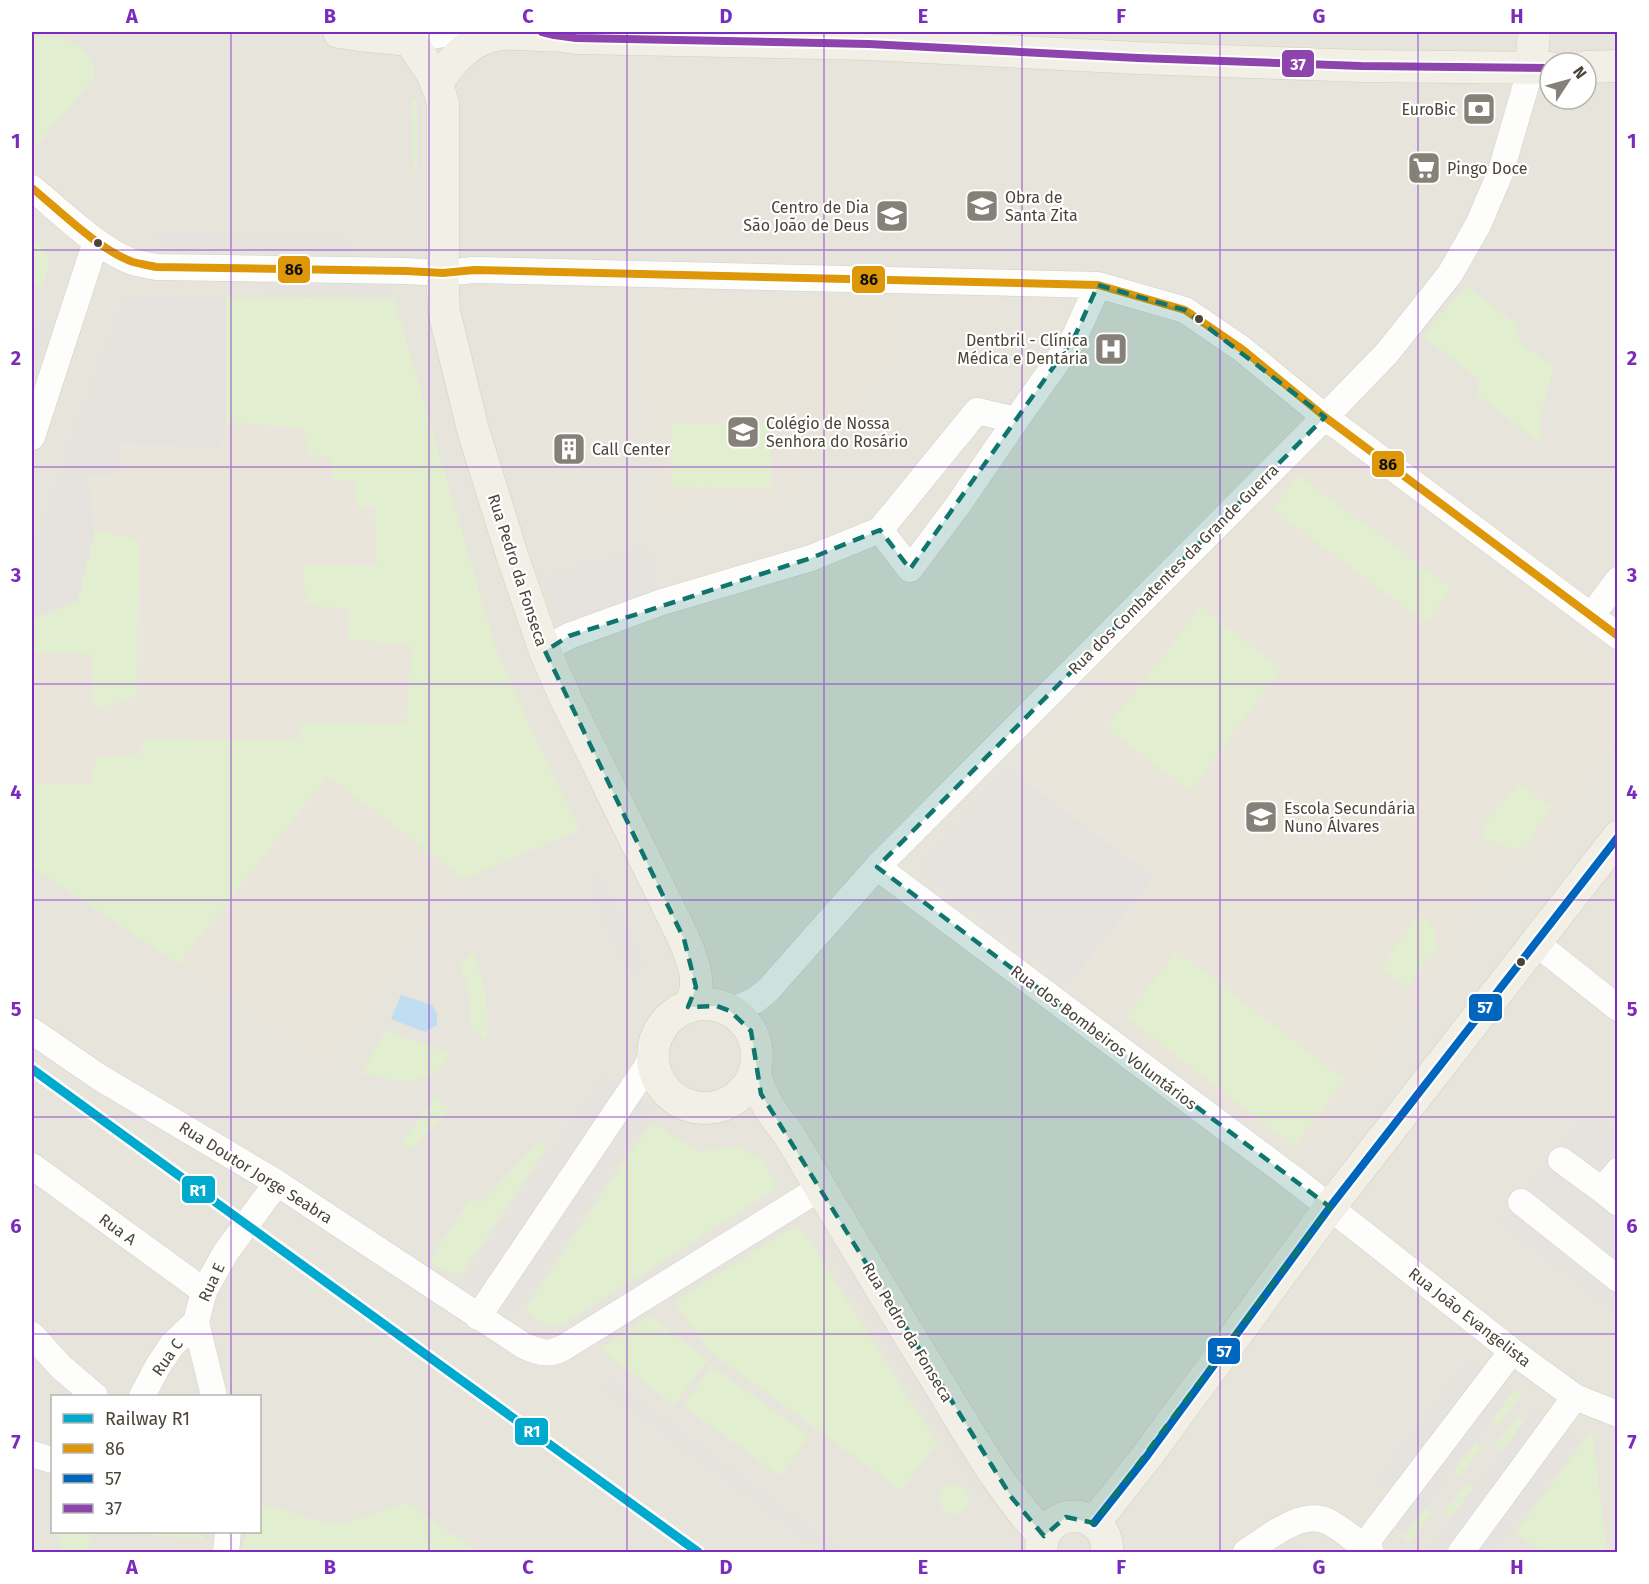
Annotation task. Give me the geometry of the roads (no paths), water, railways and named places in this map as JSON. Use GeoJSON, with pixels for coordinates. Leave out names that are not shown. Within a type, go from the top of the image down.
{"type":"FeatureCollection","features":[{"type":"Feature","properties":{"kind":"main road"},"geometry":{"type":"LineString","coordinates":[[339,32],[359,35],[408,36],[432,73],[440,94]]}},
{"type":"Feature","properties":{"kind":"main road"},"geometry":{"type":"LineString","coordinates":[[1534,32],[1538,53]]}},
{"type":"Feature","properties":{"kind":"main road"},"geometry":{"type":"LineString","coordinates":[[440,94],[447,67],[464,50],[499,34],[548,33],[576,38],[869,44],[1267,63],[1538,68]]}},
{"type":"Feature","properties":{"kind":"main road"},"geometry":{"type":"LineString","coordinates":[[1598,67],[1617,66]]}},
{"type":"Feature","properties":{"kind":"main road","name":"Rua Pedro da Fonseca"},"geometry":{"type":"LineString","coordinates":[[440,94],[444,311],[473,430],[545,651],[565,697],[684,939],[694,967],[696,987],[694,998],[688,1007]]}},
{"type":"Feature","properties":{"kind":"main road"},"geometry":{"type":"LineString","coordinates":[[1094,1522],[1147,1456],[1330,1207],[1617,837]]}},
{"type":"Feature","properties":{"kind":"main road"},"geometry":{"type":"LineString","coordinates":[[702,1004],[730,1011],[742,1020],[756,1045],[757,1059],[754,1073],[746,1088],[734,1100],[719,1107],[691,1106],[677,1101],[658,1079],[653,1065],[656,1039],[664,1024],[677,1012],[702,1004]]}},
{"type":"Feature","properties":{"kind":"main road","name":"Rua Pedro da Fonseca"},"geometry":{"type":"LineString","coordinates":[[754,1073],[761,1094],[778,1123],[788,1133],[971,1437],[1029,1521],[1042,1544]]}},
{"type":"Feature","properties":{"kind":"main road","name":"Rua Pedro da Fonseca"},"geometry":{"type":"LineString","coordinates":[[719,1107],[750,1110],[778,1123]]}},
{"type":"Feature","properties":{"kind":"main road"},"geometry":{"type":"LineString","coordinates":[[1042,1544],[1049,1528],[1056,1521],[1075,1516],[1094,1522],[1105,1538],[1107,1552]]}},
{"type":"Feature","properties":{"kind":"street"},"geometry":{"type":"LineString","coordinates":[[408,36],[455,32]]}},
{"type":"Feature","properties":{"kind":"street","name":"Rua dos Combatentes da Grande Guerra"},"geometry":{"type":"LineString","coordinates":[[730,1011],[756,1000],[769,989],[877,867],[1387,353],[1450,274],[1478,225],[1538,76]]}},
{"type":"Feature","properties":{"kind":"street"},"geometry":{"type":"LineString","coordinates":[[32,188],[96,241],[116,254],[134,262],[156,267],[406,270],[443,273],[474,270],[1098,285],[1185,310],[1242,349],[1325,417],[1592,615],[1617,636]]}},
{"type":"Feature","properties":{"kind":"street"},"geometry":{"type":"LineString","coordinates":[[32,437],[96,241]]}},
{"type":"Feature","properties":{"kind":"street"},"geometry":{"type":"LineString","coordinates":[[880,530],[910,569],[958,505],[1074,338],[1098,285]]}},
{"type":"Feature","properties":{"kind":"street"},"geometry":{"type":"LineString","coordinates":[[545,651],[579,632],[662,602],[811,558],[880,530],[977,411],[1016,420]]}},
{"type":"Feature","properties":{"kind":"street"},"geometry":{"type":"LineString","coordinates":[[1592,615],[1617,580]]}},
{"type":"Feature","properties":{"kind":"street","name":"Rua dos Bombeiros Voluntários"},"geometry":{"type":"LineString","coordinates":[[877,867],[1330,1207]]}},
{"type":"Feature","properties":{"kind":"street"},"geometry":{"type":"LineString","coordinates":[[1536,943],[1617,1008]]}},
{"type":"Feature","properties":{"kind":"street","name":"Rua Doutor Jorge Seabra"},"geometry":{"type":"LineString","coordinates":[[32,1031],[99,1077],[277,1183],[524,1346],[546,1354],[554,1352],[820,1188]]}},
{"type":"Feature","properties":{"kind":"street"},"geometry":{"type":"LineString","coordinates":[[478,1317],[646,1068],[653,1051]]}},
{"type":"Feature","properties":{"kind":"street"},"geometry":{"type":"LineString","coordinates":[[1561,1160],[1612,1188]]}},
{"type":"Feature","properties":{"kind":"street","name":"Rua A"},"geometry":{"type":"LineString","coordinates":[[32,1166],[204,1291]]}},
{"type":"Feature","properties":{"kind":"street","name":"Rua E"},"geometry":{"type":"LineString","coordinates":[[214,1395],[196,1322],[204,1291],[226,1252],[277,1183]]}},
{"type":"Feature","properties":{"kind":"street"},"geometry":{"type":"LineString","coordinates":[[1521,1202],[1617,1280]]}},
{"type":"Feature","properties":{"kind":"street","name":"Rua João Evangelista"},"geometry":{"type":"LineString","coordinates":[[1330,1207],[1512,1351],[1575,1397],[1617,1414]]}},
{"type":"Feature","properties":{"kind":"street","name":"Rua C"},"geometry":{"type":"LineString","coordinates":[[143,1395],[172,1345],[196,1322]]}},
{"type":"Feature","properties":{"kind":"street"},"geometry":{"type":"LineString","coordinates":[[32,1335],[61,1367],[94,1395]]}},
{"type":"Feature","properties":{"kind":"street"},"geometry":{"type":"LineString","coordinates":[[1246,1552],[1293,1522],[1307,1518],[1328,1521],[1367,1550],[1512,1351]]}},
{"type":"Feature","properties":{"kind":"street"},"geometry":{"type":"LineString","coordinates":[[1461,1552],[1575,1397]]}},
{"type":"Feature","properties":{"kind":"street"},"geometry":{"type":"LineString","coordinates":[[32,1454],[51,1460]]}},
{"type":"Feature","properties":{"kind":"street"},"geometry":{"type":"LineString","coordinates":[[226,1552],[228,1533]]}},
{"type":"Feature","properties":{"kind":"water"},"geometry":{"type":"Polygon","coordinates":[[[401,995],[432,1005],[437,1014],[437,1025],[425,1032],[391,1019],[401,995]]]}},
{"type":"Feature","properties":{"kind":"rail line","name":"R1"},"geometry":{"type":"LineString","coordinates":[[32,1069],[698,1552]]}},
{"type":"Feature","properties":{"kind":"place","name":"EuroBic"},"geometry":{"type":"Point","coordinates":[1479,109]}},
{"type":"Feature","properties":{"kind":"place","name":"Pingo Doce"},"geometry":{"type":"Point","coordinates":[1424,168]}},
{"type":"Feature","properties":{"kind":"place","name":"Obra de Santa Zita"},"geometry":{"type":"Point","coordinates":[982,206]}},
{"type":"Feature","properties":{"kind":"place","name":"Centro de Dia São João de Deus"},"geometry":{"type":"Point","coordinates":[892,216]}},
{"type":"Feature","properties":{"kind":"place","name":"Dentbril - Clínica Médica e Dentária"},"geometry":{"type":"Point","coordinates":[1111,349]}},
{"type":"Feature","properties":{"kind":"place","name":"Colégio de Nossa Senhora do Rosário"},"geometry":{"type":"Point","coordinates":[743,432]}},
{"type":"Feature","properties":{"kind":"place","name":"Call Center"},"geometry":{"type":"Point","coordinates":[569,449]}},
{"type":"Feature","properties":{"kind":"place","name":"Escola Secundária Nuno Álvares"},"geometry":{"type":"Point","coordinates":[1261,817]}}]}
